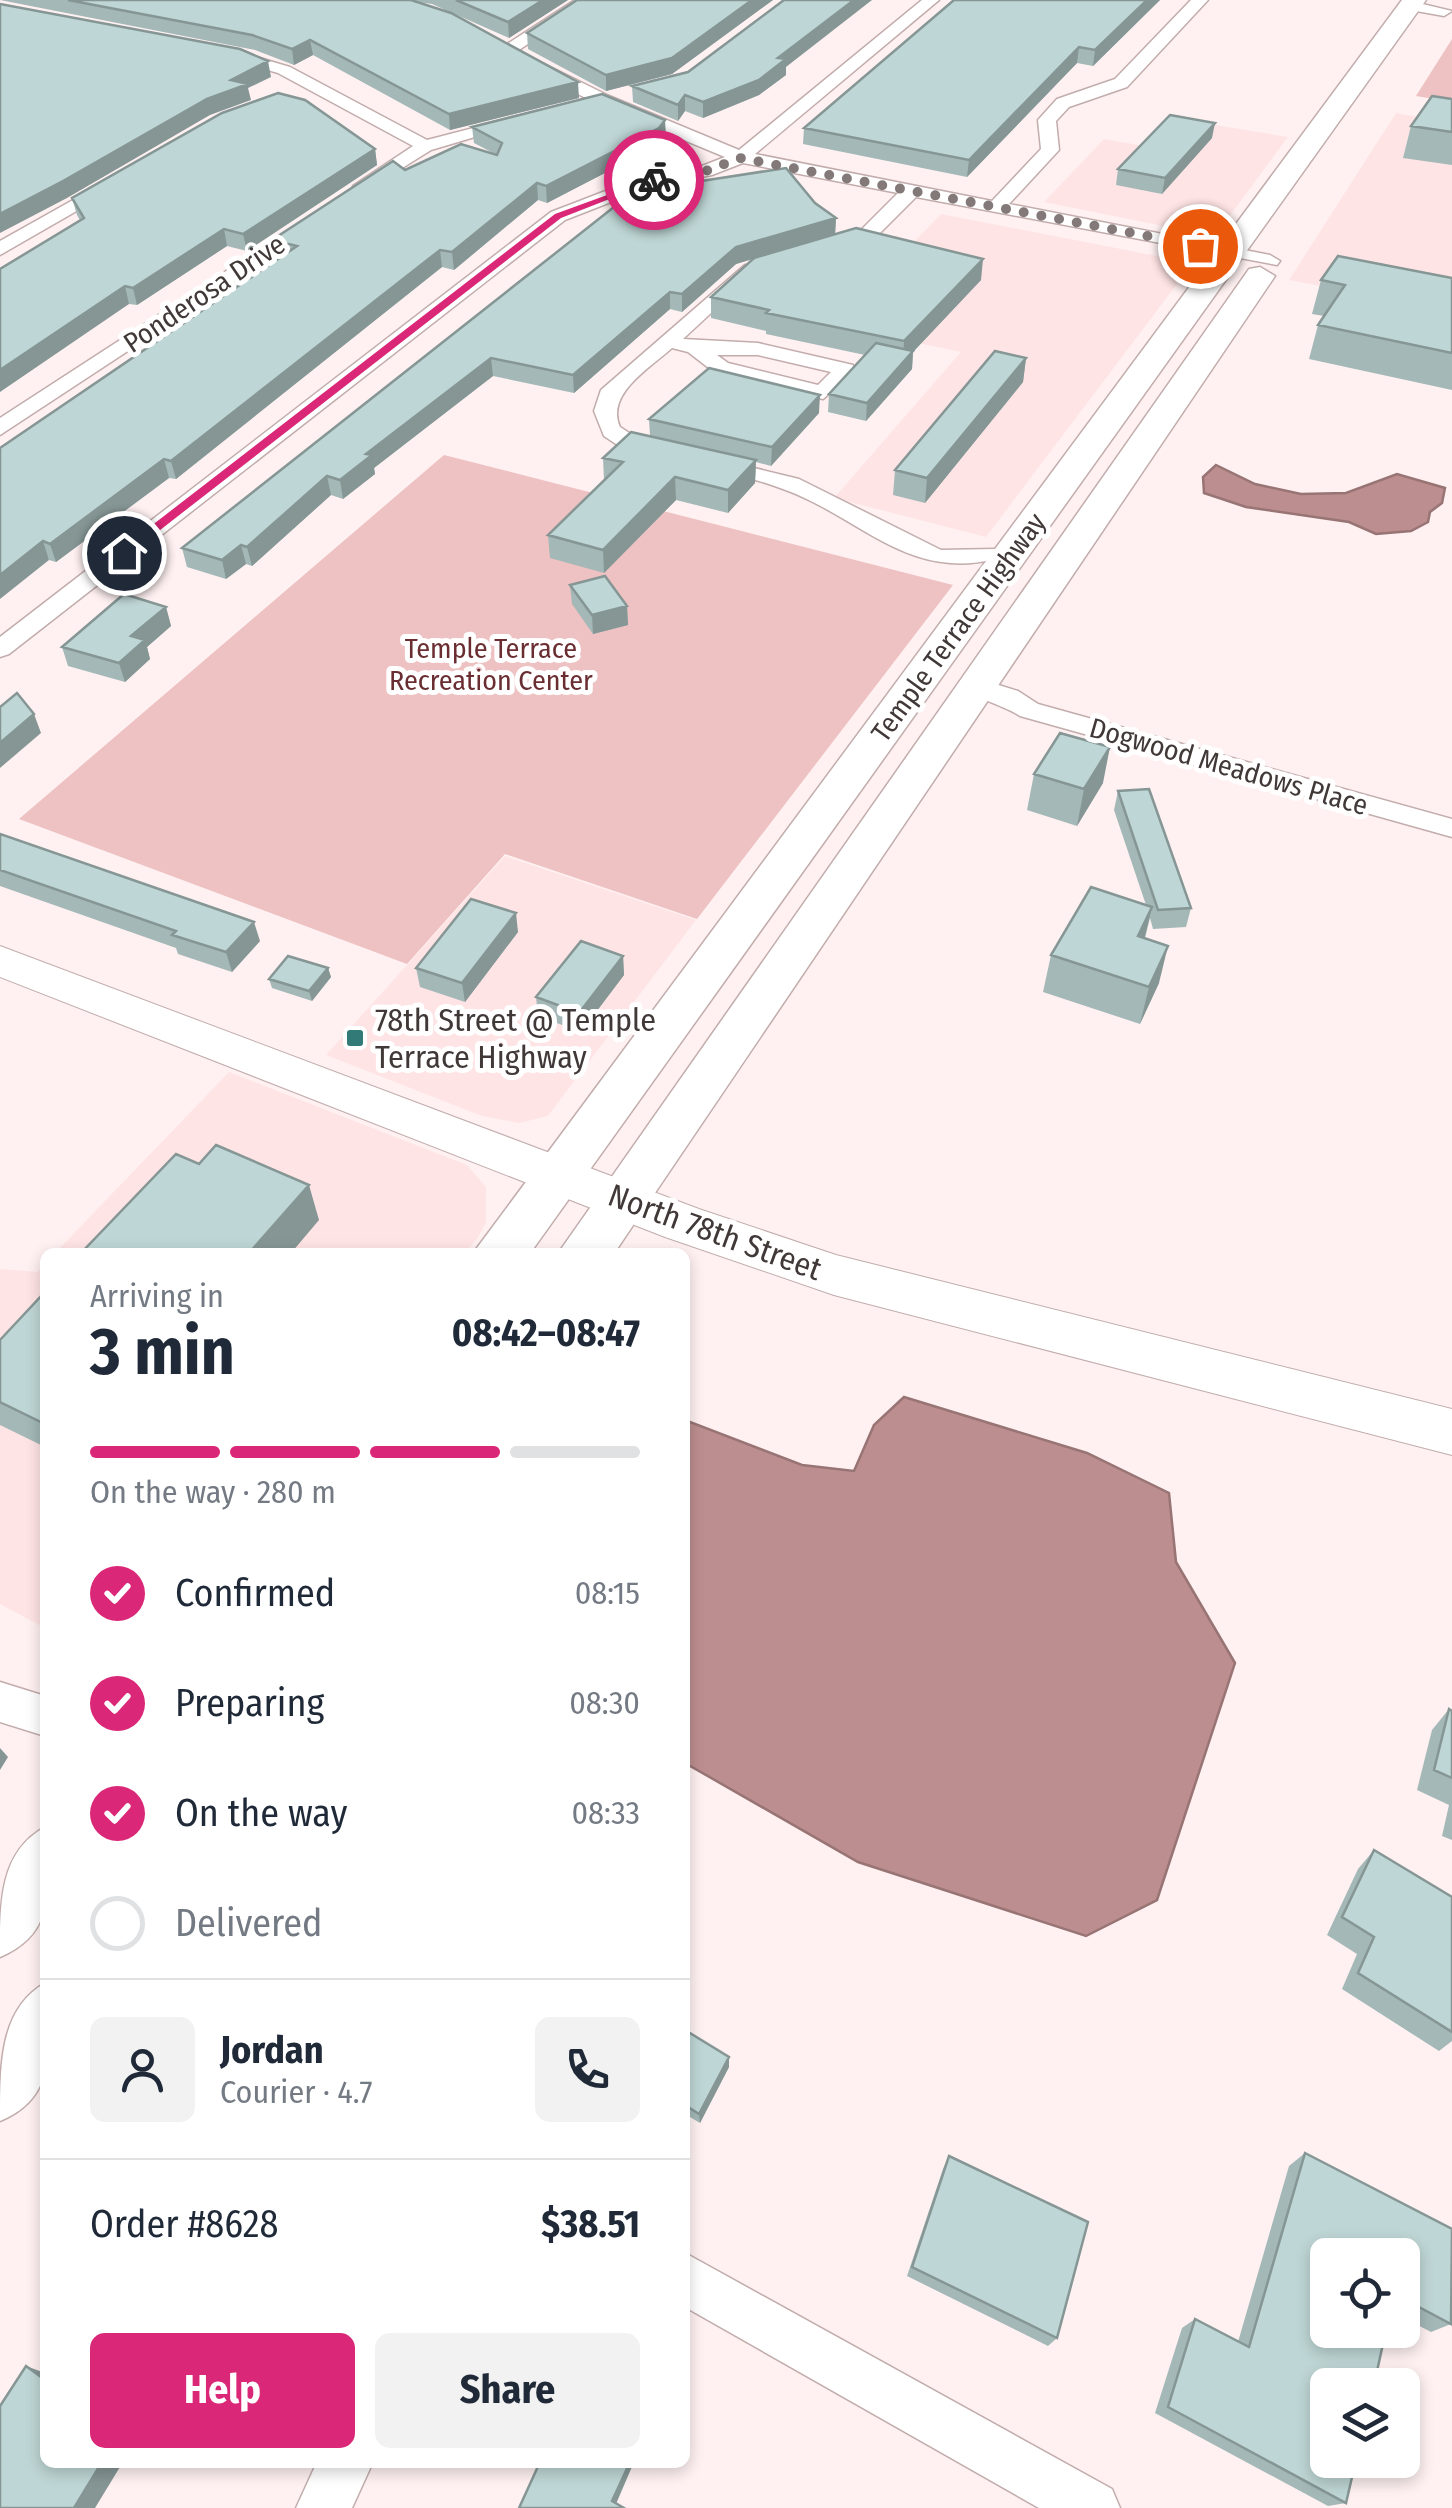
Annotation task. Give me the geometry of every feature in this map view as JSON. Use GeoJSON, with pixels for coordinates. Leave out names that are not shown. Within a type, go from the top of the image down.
{"type":"FeatureCollection","features":[{"type":"Feature","properties":{"kind":"main road","name":"Temple Terrace Highway"},"geometry":{"type":"LineString","coordinates":[[504,1248],[560,1175],[998,556],[1230,252],[1428,16]]}},
{"type":"Feature","properties":{"kind":"main road","name":"Temple Terrace Highway"},"geometry":{"type":"LineString","coordinates":[[589,1248],[993,691],[1428,16]]}},
{"type":"Feature","properties":{"kind":"main road"},"geometry":{"type":"LineString","coordinates":[[993,691],[962,660],[1022,570],[998,556]]}},
{"type":"Feature","properties":{"kind":"main road"},"geometry":{"type":"LineString","coordinates":[[0,2083],[40,2027]]}},
{"type":"Feature","properties":{"kind":"street"},"geometry":{"type":"LineString","coordinates":[[586,0],[499,46],[603,100],[740,158],[1270,261]]}},
{"type":"Feature","properties":{"kind":"street"},"geometry":{"type":"LineString","coordinates":[[0,649],[558,216],[648,181],[706,171],[740,158],[932,0]]}},
{"type":"Feature","properties":{"kind":"street"},"geometry":{"type":"LineString","coordinates":[[996,206],[1050,150],[1046,125],[1063,102],[1120,84],[1200,0]]}},
{"type":"Feature","properties":{"kind":"street"},"geometry":{"type":"LineString","coordinates":[[210,49],[284,70],[305,90],[425,146]]}},
{"type":"Feature","properties":{"kind":"street"},"geometry":{"type":"LineString","coordinates":[[568,109],[642,91]]}},
{"type":"Feature","properties":{"kind":"street","name":"Ponderosa Drive"},"geometry":{"type":"LineString","coordinates":[[0,428],[425,146],[533,118]]}},
{"type":"Feature","properties":{"kind":"street"},"geometry":{"type":"LineString","coordinates":[[0,249],[134,170]]}},
{"type":"Feature","properties":{"kind":"street"},"geometry":{"type":"LineString","coordinates":[[812,250],[862,237],[912,190]]}},
{"type":"Feature","properties":{"kind":"street"},"geometry":{"type":"LineString","coordinates":[[761,263],[745,271],[666,341],[605,402],[604,418],[613,434],[633,444],[791,484],[874,527],[890,541],[970,561],[998,556]]}},
{"type":"Feature","properties":{"kind":"street"},"geometry":{"type":"LineString","coordinates":[[666,341],[695,348],[758,349],[846,369],[823,393],[720,368],[695,348]]}},
{"type":"Feature","properties":{"kind":"street","name":"Dogwood Meadows Place"},"geometry":{"type":"LineString","coordinates":[[993,691],[1029,710],[1326,784],[1452,809]]}},
{"type":"Feature","properties":{"kind":"street","name":"Dogwood Meadows Place"},"geometry":{"type":"LineString","coordinates":[[1326,784],[1452,828]]}},
{"type":"Feature","properties":{"kind":"street","name":"North 78th Street"},"geometry":{"type":"LineString","coordinates":[[0,961],[834,1276],[1452,1432]]}},
{"type":"Feature","properties":{"kind":"street"},"geometry":{"type":"LineString","coordinates":[[0,1702],[40,1714]]}},
{"type":"Feature","properties":{"kind":"street"},"geometry":{"type":"LineString","coordinates":[[690,2282],[1093,2508]]}},
{"type":"Feature","properties":{"kind":"street"},"geometry":{"type":"LineString","coordinates":[[322,2508],[343,2468]]}},
{"type":"Feature","properties":{"kind":"shaded area"},"geometry":{"type":"Polygon","coordinates":[[[1396,113],[1452,123],[1452,311],[1289,280],[1396,113]]]}},
{"type":"Feature","properties":{"kind":"shaded area"},"geometry":{"type":"Polygon","coordinates":[[[1204,123],[1288,137],[1223,225],[1183,230],[1044,202],[1104,139],[1149,147],[1204,123]]]}},
{"type":"Feature","properties":{"kind":"shaded area"},"geometry":{"type":"Polygon","coordinates":[[[941,214],[1193,263],[986,537],[834,498],[961,352],[833,325],[941,214]]]}},
{"type":"Feature","properties":{"kind":"shaded area"},"geometry":{"type":"Polygon","coordinates":[[[1216,465],[1255,484],[1301,494],[1346,493],[1397,474],[1445,488],[1442,503],[1430,512],[1428,522],[1411,531],[1376,534],[1349,522],[1246,507],[1204,493],[1203,477],[1216,465]]]}},
{"type":"Feature","properties":{"kind":"shaded area"},"geometry":{"type":"Polygon","coordinates":[[[505,856],[696,920],[548,1116],[519,1123],[482,1116],[326,1055],[505,856]]]}},
{"type":"Feature","properties":{"kind":"shaded area"},"geometry":{"type":"Polygon","coordinates":[[[229,1072],[467,1165],[486,1187],[486,1222],[469,1248],[60,1248],[229,1072]]]}},
{"type":"Feature","properties":{"kind":"shaded area"},"geometry":{"type":"Polygon","coordinates":[[[0,1269],[40,1270],[40,1625],[0,1604],[0,1269]]]}},
{"type":"Feature","properties":{"kind":"shaded area"},"geometry":{"type":"Polygon","coordinates":[[[904,1397],[1087,1453],[1169,1493],[1176,1562],[1235,1663],[1157,1900],[1086,1936],[858,1862],[690,1766],[690,1422],[802,1465],[854,1471],[874,1425],[904,1397]]]}},
{"type":"Feature","properties":{"kind":"green space"},"geometry":{"type":"Polygon","coordinates":[[[1452,39],[1452,102],[1416,96],[1452,39]]]}},
{"type":"Feature","properties":{"kind":"green space","name":"Temple Terrace Recreation Center"},"geometry":{"type":"Polygon","coordinates":[[[444,455],[953,585],[697,919],[505,854],[407,964],[19,819],[444,455]]]}},
{"type":"Feature","properties":{"kind":"building"},"geometry":{"type":"Polygon","coordinates":[[[68,0],[411,0],[451,13],[578,82],[449,114],[310,40],[292,49],[252,35],[68,0]]]}},
{"type":"Feature","properties":{"kind":"building"},"geometry":{"type":"Polygon","coordinates":[[[456,0],[543,0],[508,22],[456,0]]]}},
{"type":"Feature","properties":{"kind":"building"},"geometry":{"type":"Polygon","coordinates":[[[577,0],[752,0],[672,58],[606,75],[527,33],[577,0]]]}},
{"type":"Feature","properties":{"kind":"building"},"geometry":{"type":"Polygon","coordinates":[[[784,0],[854,0],[778,58],[786,59],[759,80],[703,102],[685,95],[678,105],[632,86],[688,72],[784,0]]]}},
{"type":"Feature","properties":{"kind":"building"},"geometry":{"type":"Polygon","coordinates":[[[954,0],[1147,0],[1095,50],[1079,47],[969,160],[804,128],[954,0]]]}},
{"type":"Feature","properties":{"kind":"building"},"geometry":{"type":"Polygon","coordinates":[[[0,4],[240,49],[268,61],[231,80],[248,84],[207,99],[0,214],[0,4]]]}},
{"type":"Feature","properties":{"kind":"building"},"geometry":{"type":"Polygon","coordinates":[[[278,93],[305,100],[375,149],[243,234],[224,229],[133,288],[125,286],[0,370],[0,269],[84,218],[72,198],[222,113],[278,93]]]}},
{"type":"Feature","properties":{"kind":"building"},"geometry":{"type":"Polygon","coordinates":[[[602,94],[665,120],[659,128],[546,186],[537,183],[452,252],[440,250],[171,461],[164,459],[50,544],[43,541],[0,575],[0,448],[297,246],[272,240],[393,161],[405,170],[461,144],[497,155],[502,143],[472,127],[602,94]]]}},
{"type":"Feature","properties":{"kind":"building"},"geometry":{"type":"Polygon","coordinates":[[[1432,96],[1452,99],[1452,132],[1411,126],[1432,96]]]}},
{"type":"Feature","properties":{"kind":"building"},"geometry":{"type":"Polygon","coordinates":[[[1170,115],[1215,123],[1165,178],[1118,169],[1170,115]]]}},
{"type":"Feature","properties":{"kind":"building"},"geometry":{"type":"Polygon","coordinates":[[[786,168],[815,203],[836,218],[736,247],[682,294],[670,292],[573,375],[491,358],[366,454],[372,455],[340,480],[327,476],[247,547],[241,545],[222,560],[182,548],[657,173],[682,184],[786,168]]]}},
{"type":"Feature","properties":{"kind":"building"},"geometry":{"type":"Polygon","coordinates":[[[856,228],[983,259],[904,341],[766,313],[769,310],[711,297],[754,258],[856,228]]]}},
{"type":"Feature","properties":{"kind":"building"},"geometry":{"type":"Polygon","coordinates":[[[1338,256],[1452,278],[1452,353],[1318,325],[1345,285],[1321,280],[1338,256]]]}},
{"type":"Feature","properties":{"kind":"building"},"geometry":{"type":"Polygon","coordinates":[[[876,343],[913,351],[867,403],[829,394],[876,343]]]}},
{"type":"Feature","properties":{"kind":"building"},"geometry":{"type":"Polygon","coordinates":[[[995,351],[1026,358],[927,478],[895,470],[995,351]]]}},
{"type":"Feature","properties":{"kind":"building"},"geometry":{"type":"Polygon","coordinates":[[[709,368],[820,395],[772,447],[649,419],[709,368]]]}},
{"type":"Feature","properties":{"kind":"building"},"geometry":{"type":"Polygon","coordinates":[[[631,432],[756,460],[728,490],[675,477],[603,550],[548,535],[623,462],[603,458],[631,432]]]}},
{"type":"Feature","properties":{"kind":"building"},"geometry":{"type":"Polygon","coordinates":[[[605,576],[627,606],[592,615],[570,585],[605,576]]]}},
{"type":"Feature","properties":{"kind":"building"},"geometry":{"type":"Polygon","coordinates":[[[124,594],[166,607],[131,636],[145,640],[119,663],[62,647],[124,594]]]}},
{"type":"Feature","properties":{"kind":"building"},"geometry":{"type":"Polygon","coordinates":[[[17,693],[34,714],[0,743],[0,707],[17,693]]]}},
{"type":"Feature","properties":{"kind":"building"},"geometry":{"type":"Polygon","coordinates":[[[1060,733],[1110,747],[1084,789],[1034,774],[1060,733]]]}},
{"type":"Feature","properties":{"kind":"building"},"geometry":{"type":"Polygon","coordinates":[[[1149,789],[1191,908],[1158,910],[1118,791],[1149,789]]]}},
{"type":"Feature","properties":{"kind":"building"},"geometry":{"type":"Polygon","coordinates":[[[0,834],[254,922],[226,952],[172,935],[176,931],[0,870],[0,834]]]}},
{"type":"Feature","properties":{"kind":"building"},"geometry":{"type":"Polygon","coordinates":[[[1091,887],[1152,907],[1138,936],[1168,946],[1149,987],[1051,955],[1091,887]]]}},
{"type":"Feature","properties":{"kind":"building"},"geometry":{"type":"Polygon","coordinates":[[[471,899],[516,913],[462,983],[416,968],[471,899]]]}},
{"type":"Feature","properties":{"kind":"building"},"geometry":{"type":"Polygon","coordinates":[[[581,941],[623,956],[579,1013],[536,997],[581,941]]]}},
{"type":"Feature","properties":{"kind":"building"},"geometry":{"type":"Polygon","coordinates":[[[288,956],[328,968],[309,991],[269,979],[288,956]]]}},
{"type":"Feature","properties":{"kind":"building"},"geometry":{"type":"Polygon","coordinates":[[[216,1145],[309,1185],[254,1248],[86,1248],[176,1154],[199,1164],[216,1145]]]}},
{"type":"Feature","properties":{"kind":"building"},"geometry":{"type":"Polygon","coordinates":[[[40,1297],[40,1422],[0,1402],[0,1340],[40,1297]]]}},
{"type":"Feature","properties":{"kind":"building"},"geometry":{"type":"Polygon","coordinates":[[[1449,1709],[1452,1711],[1452,1778],[1434,1770],[1449,1709]]]}},
{"type":"Feature","properties":{"kind":"building"},"geometry":{"type":"Polygon","coordinates":[[[1374,1850],[1452,1897],[1452,2032],[1358,1973],[1374,1937],[1342,1917],[1374,1850]]]}},
{"type":"Feature","properties":{"kind":"building"},"geometry":{"type":"Polygon","coordinates":[[[690,2033],[729,2057],[699,2114],[690,2108],[690,2033]]]}},
{"type":"Feature","properties":{"kind":"building"},"geometry":{"type":"Polygon","coordinates":[[[1305,2153],[1452,2229],[1451,2324],[1420,2308],[1420,2238],[1310,2238],[1310,2348],[1382,2348],[1378,2368],[1310,2368],[1310,2478],[1352,2478],[1346,2503],[1168,2407],[1195,2319],[1249,2347],[1305,2153]]]}},
{"type":"Feature","properties":{"kind":"building"},"geometry":{"type":"Polygon","coordinates":[[[949,2156],[1088,2222],[1057,2338],[912,2267],[949,2156]]]}},
{"type":"Feature","properties":{"kind":"building"},"geometry":{"type":"Polygon","coordinates":[[[26,2366],[40,2376],[40,2468],[98,2468],[74,2508],[0,2508],[0,2406],[26,2366]]]}},
{"type":"Feature","properties":{"kind":"building"},"geometry":{"type":"Polygon","coordinates":[[[537,2468],[627,2468],[612,2501],[624,2508],[519,2508],[537,2468]]]}},
{"type":"Feature","properties":{"kind":"way so far"},"geometry":{"type":"LineString","coordinates":[[654,180],[706,171],[740,158],[1200,246]]}},
{"type":"Feature","properties":{"kind":"place","name":"78th Street @ Temple Terrace Highway"},"geometry":{"type":"Point","coordinates":[355,1038]}},
{"type":"Feature","properties":{"kind":"route"},"geometry":{"type":"LineString","coordinates":[[124,553],[558,216],[591,200],[654,180]]}}]}
